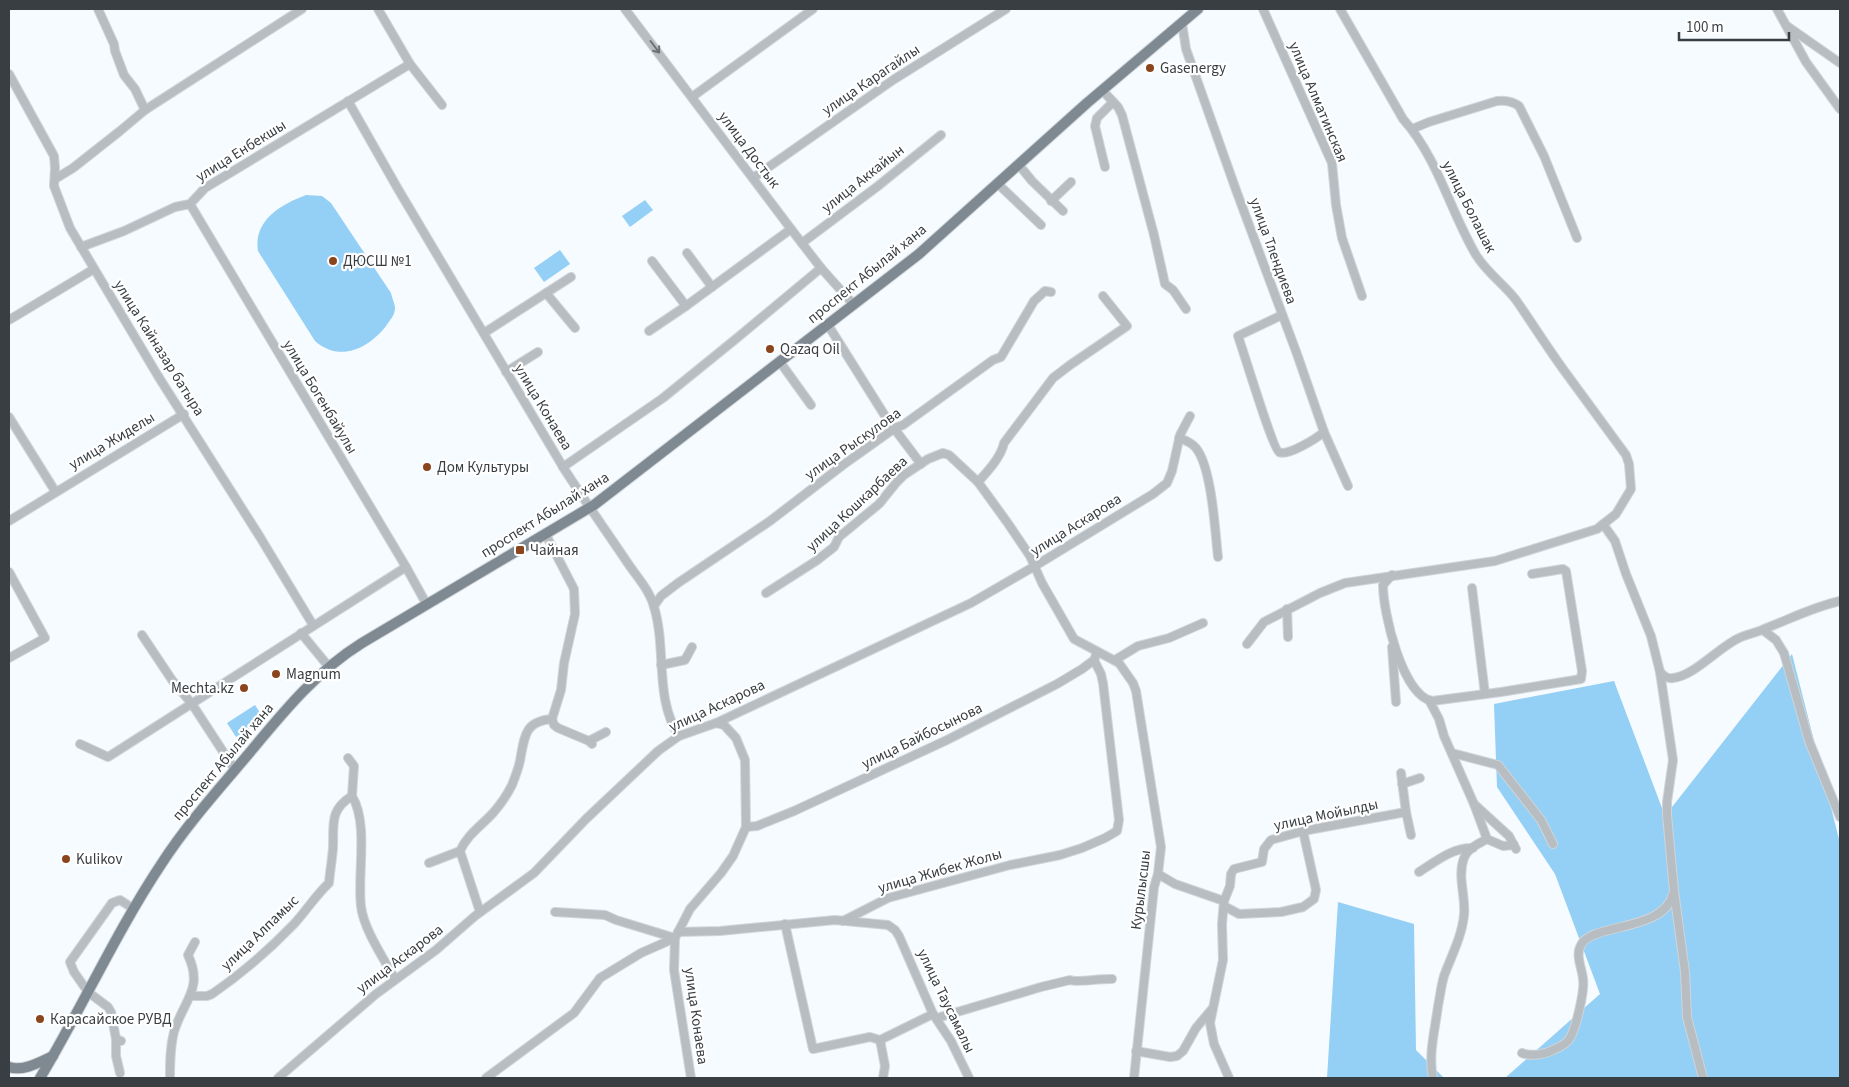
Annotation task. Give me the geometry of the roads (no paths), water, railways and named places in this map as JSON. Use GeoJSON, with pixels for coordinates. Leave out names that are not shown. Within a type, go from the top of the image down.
{"type":"FeatureCollection","features":[{"type":"Feature","properties":{"kind":"main road","name":"проспект Абылай хана"},"geometry":{"type":"LineString","coordinates":[[41,1077],[134,909],[187,827],[291,703],[329,667],[340,657],[590,508],[919,254],[1102,90],[1198,9]]}},
{"type":"Feature","properties":{"kind":"main road"},"geometry":{"type":"LineString","coordinates":[[9,1067],[15,1069],[33,1065],[53,1056]]}},
{"type":"Feature","properties":{"kind":"street"},"geometry":{"type":"LineString","coordinates":[[98,9],[114,44],[124,75],[135,89],[145,110]]}},
{"type":"Feature","properties":{"kind":"street"},"geometry":{"type":"LineString","coordinates":[[55,179],[80,163],[145,110],[302,9]]}},
{"type":"Feature","properties":{"kind":"street"},"geometry":{"type":"LineString","coordinates":[[378,9],[410,64],[442,104]]}},
{"type":"Feature","properties":{"kind":"street","name":"улица Достык"},"geometry":{"type":"LineString","coordinates":[[626,9],[821,268],[854,305]]}},
{"type":"Feature","properties":{"kind":"street"},"geometry":{"type":"LineString","coordinates":[[692,96],[813,9]]}},
{"type":"Feature","properties":{"kind":"street","name":"улица Карагайлы"},"geometry":{"type":"LineString","coordinates":[[753,178],[893,80],[1006,9]]}},
{"type":"Feature","properties":{"kind":"street","name":"улица Алматинская"},"geometry":{"type":"LineString","coordinates":[[1263,9],[1332,163],[1336,205],[1342,238],[1362,296]]}},
{"type":"Feature","properties":{"kind":"street","name":"улица Болашак"},"geometry":{"type":"LineString","coordinates":[[1340,9],[1398,110],[1436,169],[1476,254],[1492,276],[1507,289],[1538,330],[1562,368],[1626,455],[1629,464],[1631,489],[1625,502],[1616,514],[1603,524]]}},
{"type":"Feature","properties":{"kind":"street"},"geometry":{"type":"LineString","coordinates":[[1777,9],[1806,62],[1836,99],[1840,109]]}},
{"type":"Feature","properties":{"kind":"street","name":"улица Тлендиева"},"geometry":{"type":"LineString","coordinates":[[1182,22],[1186,49],[1324,432],[1348,486]]}},
{"type":"Feature","properties":{"kind":"street"},"geometry":{"type":"LineString","coordinates":[[1786,25],[1840,63]]}},
{"type":"Feature","properties":{"kind":"street","name":"улица Енбекшы"},"geometry":{"type":"LineString","coordinates":[[82,247],[124,231],[175,207],[190,204],[212,184],[410,64]]}},
{"type":"Feature","properties":{"kind":"street","name":"улица Кайназар батыра"},"geometry":{"type":"LineString","coordinates":[[9,74],[54,156],[54,186],[60,206],[70,228],[158,376],[184,414],[313,625]]}},
{"type":"Feature","properties":{"kind":"street"},"geometry":{"type":"LineString","coordinates":[[1102,90],[1118,107],[1122,115],[1165,284],[1172,290],[1186,309]]}},
{"type":"Feature","properties":{"kind":"street"},"geometry":{"type":"LineString","coordinates":[[1412,129],[1497,100],[1516,104],[1519,106],[1544,156],[1577,238]]}},
{"type":"Feature","properties":{"kind":"street","name":"улица Конаева"},"geometry":{"type":"LineString","coordinates":[[348,101],[563,467],[640,580],[654,606],[659,632],[661,665],[668,711],[679,736]]}},
{"type":"Feature","properties":{"kind":"street"},"geometry":{"type":"LineString","coordinates":[[1105,167],[1095,126],[1097,118],[1113,102]]}},
{"type":"Feature","properties":{"kind":"street","name":"улица Аккайын"},"geometry":{"type":"LineString","coordinates":[[802,243],[878,186],[940,135]]}},
{"type":"Feature","properties":{"kind":"street"},"geometry":{"type":"LineString","coordinates":[[1019,165],[1061,210],[1053,215]]}},
{"type":"Feature","properties":{"kind":"street"},"geometry":{"type":"LineString","coordinates":[[1052,201],[1071,182]]}},
{"type":"Feature","properties":{"kind":"street"},"geometry":{"type":"LineString","coordinates":[[998,184],[1041,225]]}},
{"type":"Feature","properties":{"kind":"street","name":"улица Богенбайулы"},"geometry":{"type":"LineString","coordinates":[[190,204],[427,605]]}},
{"type":"Feature","properties":{"kind":"street"},"geometry":{"type":"LineString","coordinates":[[649,331],[791,229]]}},
{"type":"Feature","properties":{"kind":"street"},"geometry":{"type":"LineString","coordinates":[[687,253],[712,287]]}},
{"type":"Feature","properties":{"kind":"street"},"geometry":{"type":"LineString","coordinates":[[652,260],[686,306]]}},
{"type":"Feature","properties":{"kind":"street"},"geometry":{"type":"LineString","coordinates":[[563,467],[663,398],[821,268]]}},
{"type":"Feature","properties":{"kind":"street"},"geometry":{"type":"LineString","coordinates":[[9,320],[94,269]]}},
{"type":"Feature","properties":{"kind":"street"},"geometry":{"type":"LineString","coordinates":[[484,333],[571,277]]}},
{"type":"Feature","properties":{"kind":"street","name":"улица Рыскулова"},"geometry":{"type":"LineString","coordinates":[[654,606],[661,596],[678,583],[770,520],[895,428],[903,425],[993,360],[1001,357],[1034,301],[1045,291],[1051,292]]}},
{"type":"Feature","properties":{"kind":"street"},"geometry":{"type":"LineString","coordinates":[[546,293],[575,328]]}},
{"type":"Feature","properties":{"kind":"street"},"geometry":{"type":"LineString","coordinates":[[1102,296],[1128,326],[1053,378],[1004,443],[1003,448],[988,471],[978,482],[1007,522],[1035,566],[1074,639],[1115,660],[1138,646],[1169,638],[1203,623]]}},
{"type":"Feature","properties":{"kind":"street"},"geometry":{"type":"LineString","coordinates":[[1282,314],[1238,336],[1267,428],[1279,453],[1298,448],[1324,432]]}},
{"type":"Feature","properties":{"kind":"street"},"geometry":{"type":"LineString","coordinates":[[828,325],[887,419],[921,464]]}},
{"type":"Feature","properties":{"kind":"street"},"geometry":{"type":"LineString","coordinates":[[506,372],[538,352]]}},
{"type":"Feature","properties":{"kind":"street"},"geometry":{"type":"LineString","coordinates":[[780,362],[812,405]]}},
{"type":"Feature","properties":{"kind":"street","name":"улица Жиделы"},"geometry":{"type":"LineString","coordinates":[[9,521],[55,491],[184,414]]}},
{"type":"Feature","properties":{"kind":"street","name":"улица Аскарова"},"geometry":{"type":"LineString","coordinates":[[278,1078],[395,978],[436,950],[480,912],[534,873],[643,765],[679,736],[716,723],[923,627],[1035,566],[1153,494],[1167,483],[1172,472],[1179,438],[1190,416]]}},
{"type":"Feature","properties":{"kind":"street"},"geometry":{"type":"LineString","coordinates":[[9,417],[55,491]]}},
{"type":"Feature","properties":{"kind":"street"},"geometry":{"type":"LineString","coordinates":[[1179,438],[1196,447],[1202,459],[1209,483],[1218,557]]}},
{"type":"Feature","properties":{"kind":"street","name":"улица Кошкарбаева"},"geometry":{"type":"LineString","coordinates":[[766,593],[816,561],[834,547],[839,537],[879,504],[896,483],[921,464],[943,453],[949,455],[978,482]]}},
{"type":"Feature","properties":{"kind":"street"},"geometry":{"type":"LineString","coordinates":[[1247,644],[1264,622],[1320,593],[1345,583],[1496,561],[1569,539],[1597,529],[1603,524],[1615,541],[1651,636],[1660,672],[1673,760],[1667,802],[1674,891],[1685,972],[1687,1017],[1703,1078]]}},
{"type":"Feature","properties":{"kind":"street"},"geometry":{"type":"LineString","coordinates":[[546,535],[574,590],[575,614],[564,664],[561,690],[552,719],[554,725],[558,728],[591,742],[606,732]]}},
{"type":"Feature","properties":{"kind":"street"},"geometry":{"type":"LineString","coordinates":[[80,744],[108,756],[406,567]]}},
{"type":"Feature","properties":{"kind":"street"},"geometry":{"type":"LineString","coordinates":[[1392,639],[1415,690],[1423,698],[1429,700],[1559,684],[1581,679],[1582,671],[1566,571],[1563,569],[1532,574]]}},
{"type":"Feature","properties":{"kind":"street"},"geometry":{"type":"LineString","coordinates":[[9,572],[45,638],[9,658]]}},
{"type":"Feature","properties":{"kind":"street"},"geometry":{"type":"LineString","coordinates":[[1392,575],[1384,585],[1383,600],[1392,639],[1396,702]]}},
{"type":"Feature","properties":{"kind":"street"},"geometry":{"type":"LineString","coordinates":[[1472,588],[1485,694]]}},
{"type":"Feature","properties":{"kind":"street"},"geometry":{"type":"LineString","coordinates":[[1660,672],[1666,677],[1674,678],[1680,676],[1693,670],[1716,652],[1739,638],[1824,604],[1840,601]]}},
{"type":"Feature","properties":{"kind":"street"},"geometry":{"type":"LineString","coordinates":[[1287,609],[1288,637]]}},
{"type":"Feature","properties":{"kind":"street"},"geometry":{"type":"LineString","coordinates":[[1763,630],[1776,640],[1784,653],[1809,741],[1840,817]]}},
{"type":"Feature","properties":{"kind":"street"},"geometry":{"type":"LineString","coordinates":[[301,633],[329,667]]}},
{"type":"Feature","properties":{"kind":"street"},"geometry":{"type":"LineString","coordinates":[[142,635],[172,680],[192,704],[235,770]]}},
{"type":"Feature","properties":{"kind":"street"},"geometry":{"type":"LineString","coordinates":[[661,665],[684,660],[692,647]]}},
{"type":"Feature","properties":{"kind":"street"},"geometry":{"type":"LineString","coordinates":[[1094,660],[1095,650]]}},
{"type":"Feature","properties":{"kind":"street","name":"улица Байбосынова"},"geometry":{"type":"LineString","coordinates":[[746,828],[757,826],[794,811],[910,759],[1049,688],[1094,660]]}},
{"type":"Feature","properties":{"kind":"street","name":"улица Жибек Жолы"},"geometry":{"type":"LineString","coordinates":[[486,1078],[574,1013],[600,978],[641,953],[677,935],[785,924],[844,921],[888,898],[1010,865],[1060,855],[1090,845],[1117,831],[1119,820],[1103,683],[1094,660]]}},
{"type":"Feature","properties":{"kind":"street","name":"Курылысшы"},"geometry":{"type":"LineString","coordinates":[[1115,660],[1125,670],[1136,691],[1160,846],[1149,946],[1144,971],[1134,1078]]}},
{"type":"Feature","properties":{"kind":"street"},"geometry":{"type":"LineString","coordinates":[[1429,700],[1435,709],[1487,839],[1503,846],[1515,847],[1509,836],[1474,804]]}},
{"type":"Feature","properties":{"kind":"street"},"geometry":{"type":"LineString","coordinates":[[480,912],[460,851],[463,843],[498,808],[511,787],[521,756],[522,744],[530,727],[540,720],[552,719]]}},
{"type":"Feature","properties":{"kind":"street","name":"улица Конаева"},"geometry":{"type":"LineString","coordinates":[[691,1078],[674,970],[677,935],[690,909],[733,856],[746,828],[745,760],[736,738],[728,728],[716,723]]}},
{"type":"Feature","properties":{"kind":"street"},"geometry":{"type":"LineString","coordinates":[[1452,753],[1498,765],[1541,820],[1553,844]]}},
{"type":"Feature","properties":{"kind":"street"},"geometry":{"type":"LineString","coordinates":[[348,758],[354,766],[352,796],[359,817],[361,907],[376,946],[395,978]]}},
{"type":"Feature","properties":{"kind":"street"},"geometry":{"type":"LineString","coordinates":[[1401,773],[1411,834]]}},
{"type":"Feature","properties":{"kind":"street"},"geometry":{"type":"LineString","coordinates":[[1402,784],[1420,778]]}},
{"type":"Feature","properties":{"kind":"street","name":"улица Алпамыс"},"geometry":{"type":"LineString","coordinates":[[190,996],[207,996],[212,994],[241,972],[292,926],[306,911],[319,892],[329,883],[333,848],[333,821],[344,800],[352,796]]}},
{"type":"Feature","properties":{"kind":"street","name":"улица Мойылды"},"geometry":{"type":"LineString","coordinates":[[1224,903],[1234,869],[1262,862],[1264,848],[1271,840],[1303,831],[1406,812]]}},
{"type":"Feature","properties":{"kind":"street"},"geometry":{"type":"LineString","coordinates":[[1158,874],[1175,884],[1224,903],[1239,914],[1281,912],[1303,907],[1314,899],[1316,890],[1303,831]]}},
{"type":"Feature","properties":{"kind":"street"},"geometry":{"type":"LineString","coordinates":[[1433,1078],[1432,1046],[1443,980],[1462,927],[1464,902],[1461,872],[1464,859],[1469,850],[1487,839]]}},
{"type":"Feature","properties":{"kind":"street"},"geometry":{"type":"LineString","coordinates":[[1418,872],[1457,851],[1473,848]]}},
{"type":"Feature","properties":{"kind":"street"},"geometry":{"type":"LineString","coordinates":[[429,863],[460,851]]}},
{"type":"Feature","properties":{"kind":"street"},"geometry":{"type":"LineString","coordinates":[[1522,1053],[1529,1055],[1553,1051],[1569,1040],[1576,1025],[1583,989],[1579,960],[1581,943],[1592,935],[1653,917],[1672,901],[1674,891]]}},
{"type":"Feature","properties":{"kind":"street"},"geometry":{"type":"LineString","coordinates":[[120,1073],[116,1056],[119,1040],[111,1012],[108,1007],[88,992],[74,972],[70,962],[112,903],[120,900],[134,909]]}},
{"type":"Feature","properties":{"kind":"street"},"geometry":{"type":"LineString","coordinates":[[1224,903],[1223,960],[1210,1023],[1214,1044],[1229,1078]]}},
{"type":"Feature","properties":{"kind":"street"},"geometry":{"type":"LineString","coordinates":[[555,912],[605,915],[616,920],[677,935]]}},
{"type":"Feature","properties":{"kind":"street","name":"улица Таусамалы"},"geometry":{"type":"LineString","coordinates":[[844,921],[888,925],[900,936],[935,1016],[951,1041],[969,1078]]}},
{"type":"Feature","properties":{"kind":"street"},"geometry":{"type":"LineString","coordinates":[[785,924],[814,1049],[870,1037],[880,1040],[935,1016],[1070,980],[1074,982],[1097,978],[1112,979]]}},
{"type":"Feature","properties":{"kind":"street"},"geometry":{"type":"LineString","coordinates":[[170,1078],[170,1048],[173,1034],[178,1019],[190,996],[195,974],[188,955],[195,942]]}},
{"type":"Feature","properties":{"kind":"street"},"geometry":{"type":"LineString","coordinates":[[1136,1051],[1170,1057],[1177,1056],[1183,1051],[1196,1028],[1212,1008]]}},
{"type":"Feature","properties":{"kind":"street"},"geometry":{"type":"LineString","coordinates":[[880,1040],[885,1066],[883,1078]]}},
{"type":"Feature","properties":{"kind":"place","name":"Gasenergy"},"geometry":{"type":"Point","coordinates":[1150,68]}},
{"type":"Feature","properties":{"kind":"place","name":"ДЮСШ №1"},"geometry":{"type":"Point","coordinates":[333,261]}},
{"type":"Feature","properties":{"kind":"place","name":"Qazaq Oil"},"geometry":{"type":"Point","coordinates":[770,349]}},
{"type":"Feature","properties":{"kind":"place","name":"Дом Культуры"},"geometry":{"type":"Point","coordinates":[427,467]}},
{"type":"Feature","properties":{"kind":"place","name":"Чайная"},"geometry":{"type":"Point","coordinates":[520,550]}},
{"type":"Feature","properties":{"kind":"place","name":"Magnum"},"geometry":{"type":"Point","coordinates":[276,674]}},
{"type":"Feature","properties":{"kind":"place","name":"Mechta.kz"},"geometry":{"type":"Point","coordinates":[244,688]}},
{"type":"Feature","properties":{"kind":"place","name":"Kulikov"},"geometry":{"type":"Point","coordinates":[66,859]}},
{"type":"Feature","properties":{"kind":"place","name":"Карасайское РУВД"},"geometry":{"type":"Point","coordinates":[40,1019]}}]}
